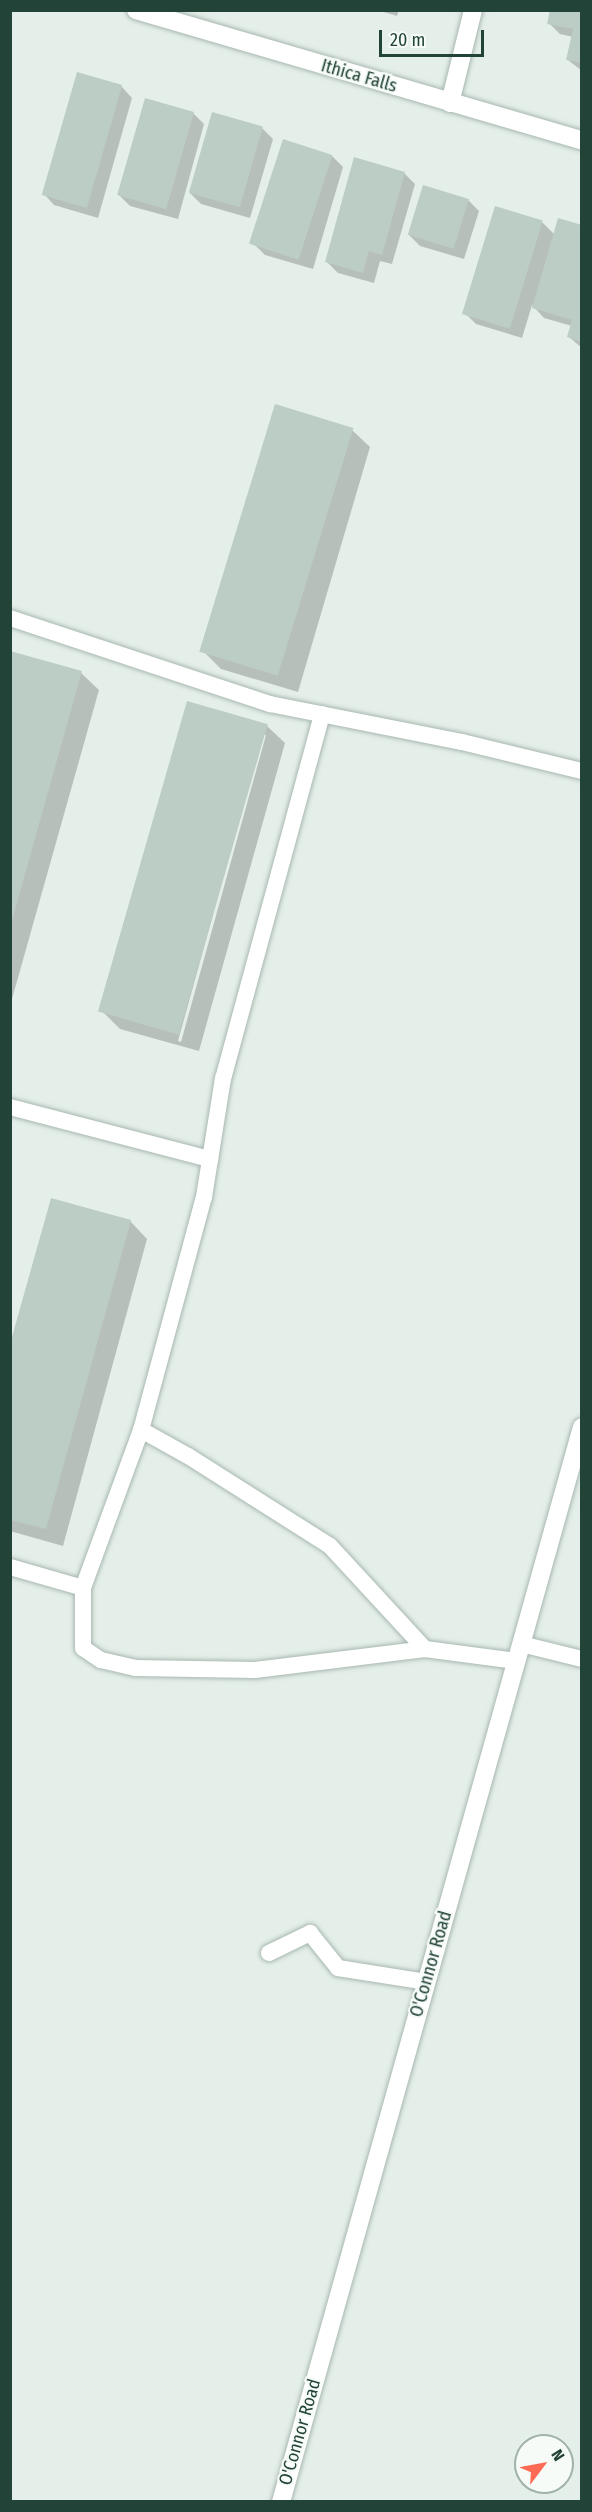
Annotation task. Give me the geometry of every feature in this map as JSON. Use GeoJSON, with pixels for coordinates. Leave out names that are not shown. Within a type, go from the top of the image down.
{"type":"FeatureCollection","features":[{"type":"Feature","properties":{"kind":"main road","name":"Ithica Falls"},"geometry":{"type":"LineString","coordinates":[[136,10],[582,140]]}},
{"type":"Feature","properties":{"kind":"main road"},"geometry":{"type":"LineString","coordinates":[[450,103],[473,10]]}},
{"type":"Feature","properties":{"kind":"main road","name":"O'Connor Road"},"geometry":{"type":"LineString","coordinates":[[281,2502],[582,1426]]}},
{"type":"Feature","properties":{"kind":"lane"},"geometry":{"type":"LineString","coordinates":[[10,618],[270,704],[462,742],[582,771]]}},
{"type":"Feature","properties":{"kind":"lane"},"geometry":{"type":"LineString","coordinates":[[322,714],[223,1079],[204,1197],[141,1430],[83,1587],[83,1648],[101,1660],[136,1668],[255,1670],[425,1649],[518,1653],[582,1659]]}},
{"type":"Feature","properties":{"kind":"lane"},"geometry":{"type":"LineString","coordinates":[[10,1107],[210,1159]]}},
{"type":"Feature","properties":{"kind":"lane"},"geometry":{"type":"LineString","coordinates":[[141,1430],[198,1462],[330,1546],[425,1649]]}},
{"type":"Feature","properties":{"kind":"lane"},"geometry":{"type":"LineString","coordinates":[[10,1567],[83,1587]]}},
{"type":"Feature","properties":{"kind":"lane"},"geometry":{"type":"LineString","coordinates":[[269,1953],[310,1932],[338,1968],[426,1982]]}},
{"type":"Feature","properties":{"kind":"building"},"geometry":{"type":"Polygon","coordinates":[[[550,10],[582,10],[582,63],[566,60],[573,29],[547,24],[550,10]]]}},
{"type":"Feature","properties":{"kind":"building"},"geometry":{"type":"Polygon","coordinates":[[[77,72],[122,85],[87,208],[42,195],[77,72]]]}},
{"type":"Feature","properties":{"kind":"building"},"geometry":{"type":"Polygon","coordinates":[[[145,98],[194,112],[166,209],[117,195],[145,98]]]}},
{"type":"Feature","properties":{"kind":"building"},"geometry":{"type":"Polygon","coordinates":[[[212,112],[263,127],[240,207],[189,193],[212,112]]]}},
{"type":"Feature","properties":{"kind":"building"},"geometry":{"type":"Polygon","coordinates":[[[283,139],[332,155],[298,260],[249,244],[283,139]]]}},
{"type":"Feature","properties":{"kind":"building"},"geometry":{"type":"Polygon","coordinates":[[[354,157],[405,172],[382,255],[369,251],[363,273],[325,262],[354,157]]]}},
{"type":"Feature","properties":{"kind":"building"},"geometry":{"type":"Polygon","coordinates":[[[423,185],[469,199],[454,249],[408,235],[423,185]]]}},
{"type":"Feature","properties":{"kind":"building"},"geometry":{"type":"Polygon","coordinates":[[[495,206],[543,221],[510,329],[462,314],[495,206]]]}},
{"type":"Feature","properties":{"kind":"building"},"geometry":{"type":"Polygon","coordinates":[[[558,218],[582,225],[582,342],[567,337],[572,320],[532,308],[558,218]]]}},
{"type":"Feature","properties":{"kind":"building"},"geometry":{"type":"Polygon","coordinates":[[[275,404],[353,428],[278,676],[199,652],[275,404]]]}},
{"type":"Feature","properties":{"kind":"building"},"geometry":{"type":"Polygon","coordinates":[[[10,651],[82,671],[11,924],[10,924],[10,651]]]}},
{"type":"Feature","properties":{"kind":"building"},"geometry":{"type":"Polygon","coordinates":[[[187,701],[268,724],[179,1035],[98,1011],[187,701]]]}},
{"type":"Feature","properties":{"kind":"building"},"geometry":{"type":"Polygon","coordinates":[[[51,1198],[131,1220],[46,1529],[10,1520],[10,1344],[51,1198]]]}}]}
